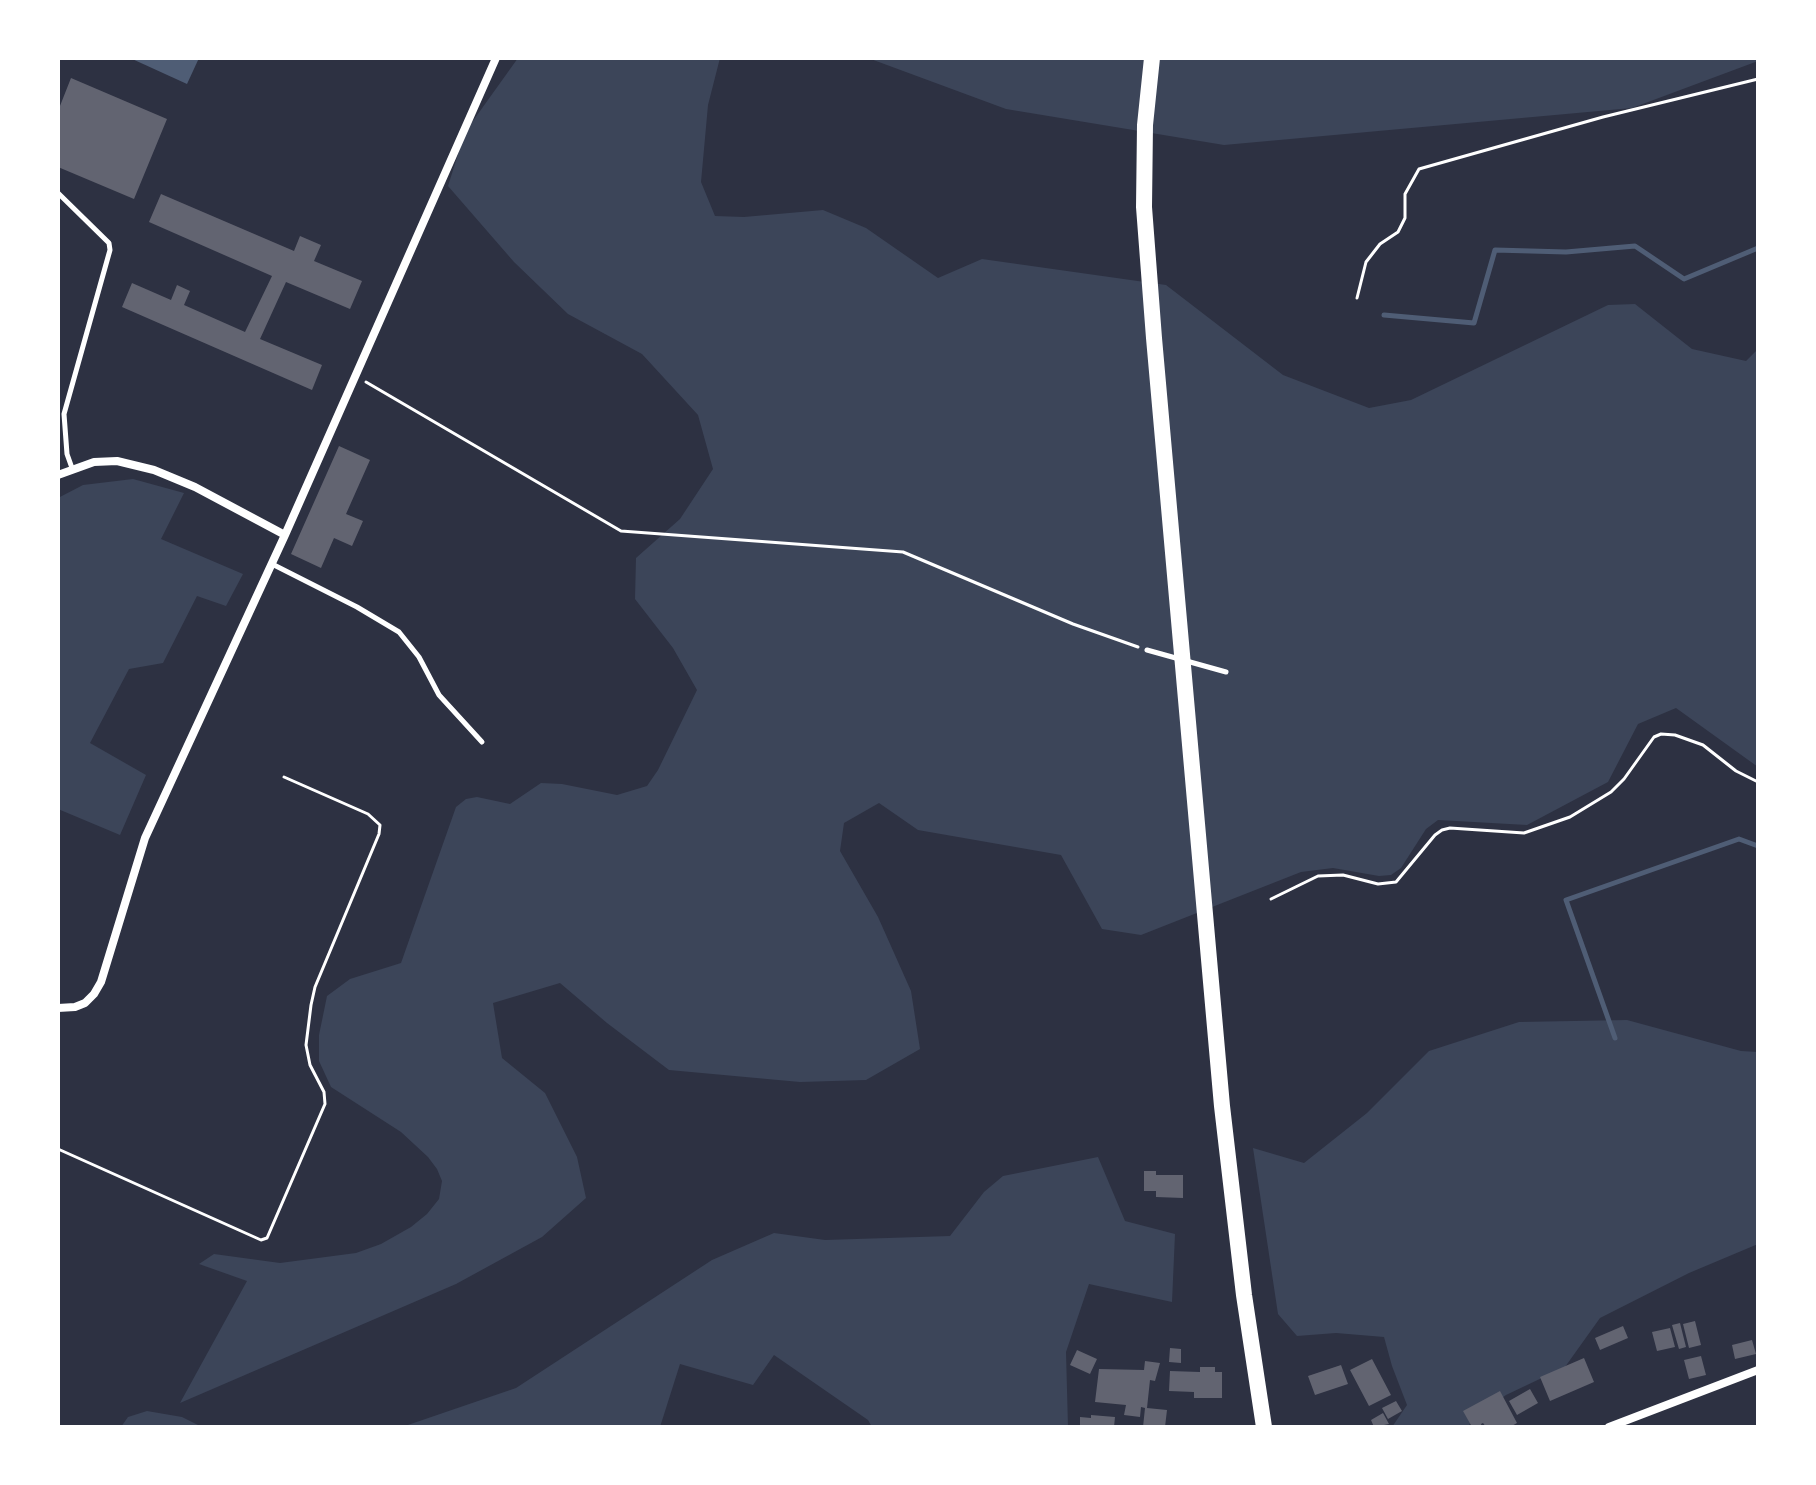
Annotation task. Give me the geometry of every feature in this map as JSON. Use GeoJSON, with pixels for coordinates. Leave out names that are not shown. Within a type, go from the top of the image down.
{"type":"FeatureCollection","features":[{"type":"Feature","properties":{"kind":"main road"},"geometry":{"type":"LineString","coordinates":[[1152,58],[1145,125],[1144,207],[1154,338],[1222,1106],[1238,1248],[1264,1427]]}},
{"type":"Feature","properties":{"kind":"street"},"geometry":{"type":"LineString","coordinates":[[58,1008],[85,1003],[101,982],[145,838],[272,564],[496,58]]}},
{"type":"Feature","properties":{"kind":"street"},"geometry":{"type":"LineString","coordinates":[[58,475],[94,462],[117,461],[154,470],[195,487],[285,535]]}},
{"type":"Feature","properties":{"kind":"street"},"geometry":{"type":"LineString","coordinates":[[1609,1427],[1758,1370]]}},
{"type":"Feature","properties":{"kind":"lane"},"geometry":{"type":"LineString","coordinates":[[58,193],[109,243],[110,250],[64,414],[65,445],[72,468]]}},
{"type":"Feature","properties":{"kind":"lane"},"geometry":{"type":"LineString","coordinates":[[272,564],[399,632],[419,657],[439,695],[482,742]]}},
{"type":"Feature","properties":{"kind":"lane"},"geometry":{"type":"LineString","coordinates":[[1147,650],[1226,672]]}},
{"type":"Feature","properties":{"kind":"path"},"geometry":{"type":"LineString","coordinates":[[1357,298],[1366,262],[1380,244],[1398,232],[1405,218],[1405,194],[1419,169],[1603,117],[1758,79]]}},
{"type":"Feature","properties":{"kind":"path"},"geometry":{"type":"LineString","coordinates":[[356,376],[621,531],[903,552],[1073,624],[1147,650]]}},
{"type":"Feature","properties":{"kind":"path"},"geometry":{"type":"LineString","coordinates":[[1271,899],[1318,876],[1343,875],[1378,884],[1396,882],[1442,830],[1524,833],[1570,817],[1611,792],[1654,737],[1661,734],[1675,735],[1703,745],[1736,771],[1758,782]]}},
{"type":"Feature","properties":{"kind":"path"},"geometry":{"type":"LineString","coordinates":[[58,1149],[261,1240],[267,1238],[325,1104],[324,1092],[310,1065],[306,1045],[311,1005],[315,987],[379,834],[380,825],[368,814],[284,777]]}},
{"type":"Feature","properties":{"kind":"shaded area"},"geometry":{"type":"Polygon","coordinates":[[[130,58],[199,58],[187,84],[130,58]]]}},
{"type":"Feature","properties":{"kind":"shaded area"},"geometry":{"type":"Polygon","coordinates":[[[518,58],[720,58],[708,105],[701,182],[715,216],[744,217],[823,210],[866,228],[938,278],[982,259],[1166,285],[1283,375],[1369,408],[1411,400],[1608,305],[1635,304],[1692,349],[1746,361],[1758,349],[1758,767],[1676,708],[1638,724],[1608,782],[1527,825],[1438,820],[1426,829],[1401,868],[1391,875],[1379,876],[1333,868],[1301,872],[1141,935],[1102,929],[1061,855],[918,830],[879,803],[844,823],[840,851],[878,917],[911,991],[920,1049],[866,1080],[800,1082],[669,1070],[560,983],[493,1003],[502,1058],[545,1093],[577,1157],[586,1198],[542,1237],[456,1284],[180,1403],[247,1281],[199,1264],[214,1254],[280,1263],[356,1253],[381,1244],[411,1227],[439,1199],[442,1181],[428,1157],[401,1132],[331,1087],[319,1061],[319,1035],[327,996],[350,979],[401,963],[456,807],[466,799],[477,797],[510,804],[541,783],[617,795],[647,786],[697,690],[673,648],[635,599],[636,558],[680,519],[713,469],[698,415],[642,354],[568,314],[514,262],[448,186],[465,132],[518,58]]]}},
{"type":"Feature","properties":{"kind":"shaded area"},"geometry":{"type":"Polygon","coordinates":[[[868,58],[1758,58],[1758,61],[1632,108],[1224,145],[1006,109],[868,58]]]}},
{"type":"Feature","properties":{"kind":"shaded area"},"geometry":{"type":"Polygon","coordinates":[[[133,479],[184,493],[161,539],[243,574],[226,606],[197,596],[163,663],[129,669],[90,743],[146,775],[120,835],[58,809],[58,498],[83,485],[133,479]]]}},
{"type":"Feature","properties":{"kind":"shaded area"},"geometry":{"type":"Polygon","coordinates":[[[1627,1020],[1741,1051],[1758,1052],[1758,1244],[1689,1273],[1600,1318],[1565,1367],[1506,1395],[1472,1420],[1468,1427],[1392,1427],[1407,1405],[1384,1337],[1336,1333],[1297,1336],[1278,1314],[1253,1148],[1304,1163],[1367,1113],[1429,1051],[1519,1022],[1627,1020]]]}},
{"type":"Feature","properties":{"kind":"shaded area"},"geometry":{"type":"Polygon","coordinates":[[[1098,1157],[1125,1221],[1175,1234],[1172,1302],[1089,1284],[1066,1352],[1068,1427],[872,1427],[868,1420],[774,1355],[753,1385],[680,1364],[660,1427],[402,1427],[516,1388],[712,1260],[774,1233],[825,1240],[950,1236],[984,1192],[1003,1176],[1098,1157]]]}},
{"type":"Feature","properties":{"kind":"shaded area"},"geometry":{"type":"Polygon","coordinates":[[[147,1411],[182,1417],[202,1427],[121,1427],[128,1417],[147,1411]]]}},
{"type":"Feature","properties":{"kind":"building"},"geometry":{"type":"Polygon","coordinates":[[[71,78],[167,119],[134,199],[58,167],[58,111],[71,78]]]}},
{"type":"Feature","properties":{"kind":"building"},"geometry":{"type":"Polygon","coordinates":[[[161,194],[294,251],[300,236],[321,245],[314,261],[362,281],[350,309],[286,282],[260,339],[322,365],[312,390],[122,307],[132,283],[171,300],[177,285],[190,291],[184,305],[245,332],[272,276],[149,222],[161,194]]]}},
{"type":"Feature","properties":{"kind":"building"},"geometry":{"type":"Polygon","coordinates":[[[339,446],[370,460],[346,514],[363,521],[352,546],[334,538],[321,568],[291,554],[339,446]]]}},
{"type":"Feature","properties":{"kind":"building"},"geometry":{"type":"Polygon","coordinates":[[[1144,1171],[1156,1171],[1156,1175],[1183,1175],[1183,1198],[1156,1197],[1156,1191],[1144,1191],[1144,1171]]]}},
{"type":"Feature","properties":{"kind":"building"},"geometry":{"type":"Polygon","coordinates":[[[1695,1321],[1701,1345],[1689,1348],[1683,1324],[1695,1321]]]}},
{"type":"Feature","properties":{"kind":"building"},"geometry":{"type":"Polygon","coordinates":[[[1680,1323],[1686,1347],[1679,1349],[1672,1325],[1680,1323]]]}},
{"type":"Feature","properties":{"kind":"building"},"geometry":{"type":"Polygon","coordinates":[[[1623,1326],[1628,1338],[1600,1350],[1595,1338],[1623,1326]]]}},
{"type":"Feature","properties":{"kind":"building"},"geometry":{"type":"Polygon","coordinates":[[[1670,1328],[1675,1347],[1657,1351],[1652,1332],[1670,1328]]]}},
{"type":"Feature","properties":{"kind":"building"},"geometry":{"type":"Polygon","coordinates":[[[1752,1340],[1756,1354],[1735,1359],[1732,1345],[1752,1340]]]}},
{"type":"Feature","properties":{"kind":"building"},"geometry":{"type":"Polygon","coordinates":[[[1170,1348],[1181,1349],[1181,1363],[1169,1362],[1170,1348]]]}},
{"type":"Feature","properties":{"kind":"building"},"geometry":{"type":"Polygon","coordinates":[[[1077,1350],[1097,1359],[1090,1374],[1070,1365],[1077,1350]]]}},
{"type":"Feature","properties":{"kind":"building"},"geometry":{"type":"Polygon","coordinates":[[[1701,1356],[1706,1375],[1689,1379],[1684,1360],[1701,1356]]]}},
{"type":"Feature","properties":{"kind":"building"},"geometry":{"type":"Polygon","coordinates":[[[1584,1358],[1594,1382],[1550,1401],[1540,1377],[1584,1358]]]}},
{"type":"Feature","properties":{"kind":"building"},"geometry":{"type":"Polygon","coordinates":[[[1372,1359],[1391,1395],[1369,1406],[1350,1370],[1372,1359]]]}},
{"type":"Feature","properties":{"kind":"building"},"geometry":{"type":"Polygon","coordinates":[[[1145,1361],[1160,1363],[1155,1381],[1150,1380],[1147,1408],[1167,1410],[1165,1427],[1143,1427],[1145,1408],[1141,1407],[1140,1417],[1124,1415],[1126,1405],[1095,1402],[1099,1369],[1144,1370],[1145,1361]]]}},
{"type":"Feature","properties":{"kind":"building"},"geometry":{"type":"Polygon","coordinates":[[[1341,1365],[1348,1384],[1315,1395],[1308,1376],[1341,1365]]]}},
{"type":"Feature","properties":{"kind":"building"},"geometry":{"type":"Polygon","coordinates":[[[1200,1367],[1215,1367],[1215,1372],[1222,1372],[1222,1398],[1194,1398],[1194,1392],[1169,1391],[1170,1371],[1200,1372],[1200,1367]]]}},
{"type":"Feature","properties":{"kind":"building"},"geometry":{"type":"Polygon","coordinates":[[[1530,1389],[1538,1403],[1517,1415],[1509,1401],[1530,1389]]]}},
{"type":"Feature","properties":{"kind":"building"},"geometry":{"type":"Polygon","coordinates":[[[1500,1391],[1517,1423],[1510,1427],[1486,1427],[1483,1423],[1482,1427],[1472,1427],[1463,1411],[1500,1391]]]}},
{"type":"Feature","properties":{"kind":"building"},"geometry":{"type":"Polygon","coordinates":[[[1396,1401],[1402,1411],[1388,1419],[1382,1408],[1396,1401]]]}},
{"type":"Feature","properties":{"kind":"building"},"geometry":{"type":"Polygon","coordinates":[[[1383,1413],[1389,1424],[1374,1427],[1371,1420],[1383,1413]]]}},
{"type":"Feature","properties":{"kind":"building"},"geometry":{"type":"Polygon","coordinates":[[[1091,1415],[1115,1417],[1114,1427],[1080,1427],[1080,1417],[1091,1418],[1091,1415]]]}},
{"type":"Feature","properties":{"kind":"waterway"},"geometry":{"type":"LineString","coordinates":[[1384,315],[1474,323],[1495,250],[1566,252],[1635,246],[1684,279],[1758,248]]}},
{"type":"Feature","properties":{"kind":"waterway"},"geometry":{"type":"LineString","coordinates":[[1615,1038],[1566,900],[1739,839],[1758,846]]}}]}
